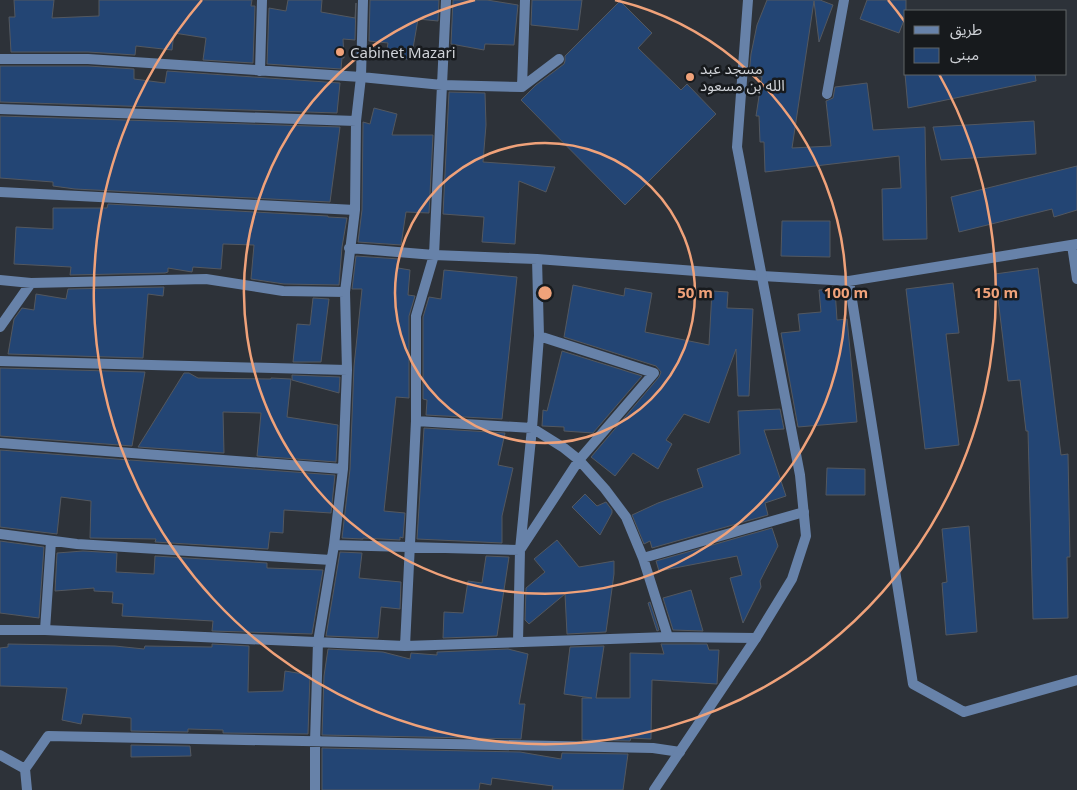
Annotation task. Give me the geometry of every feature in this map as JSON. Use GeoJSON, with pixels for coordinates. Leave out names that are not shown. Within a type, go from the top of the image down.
{"type":"FeatureCollection","features":[{"type":"Feature","properties":{"kind":"street"},"geometry":{"type":"LineString","coordinates":[[260,70],[262,0]]}},
{"type":"Feature","properties":{"kind":"street"},"geometry":{"type":"LineString","coordinates":[[315,790],[318,642],[334,545],[343,469],[348,370],[345,292],[355,210],[356,121],[361,77],[363,0]]}},
{"type":"Feature","properties":{"kind":"street"},"geometry":{"type":"LineString","coordinates":[[406,646],[416,421],[416,316],[434,255],[446,0]]}},
{"type":"Feature","properties":{"kind":"street"},"geometry":{"type":"LineString","coordinates":[[522,87],[526,0]]}},
{"type":"Feature","properties":{"kind":"street"},"geometry":{"type":"LineString","coordinates":[[654,790],[756,638],[792,579],[806,536],[800,475],[737,147],[748,0]]}},
{"type":"Feature","properties":{"kind":"street"},"geometry":{"type":"LineString","coordinates":[[827,94],[844,0]]}},
{"type":"Feature","properties":{"kind":"street"},"geometry":{"type":"LineString","coordinates":[[0,59],[88,59],[361,77],[442,85],[522,87],[559,59]]}},
{"type":"Feature","properties":{"kind":"street"},"geometry":{"type":"LineString","coordinates":[[0,110],[356,121]]}},
{"type":"Feature","properties":{"kind":"street"},"geometry":{"type":"LineString","coordinates":[[0,192],[355,210]]}},
{"type":"Feature","properties":{"kind":"street"},"geometry":{"type":"LineString","coordinates":[[349,248],[850,281],[1074,245],[1077,280]]}},
{"type":"Feature","properties":{"kind":"street"},"geometry":{"type":"LineString","coordinates":[[518,642],[520,550],[539,336],[537,259]]}},
{"type":"Feature","properties":{"kind":"street"},"geometry":{"type":"LineString","coordinates":[[0,280],[31,283],[206,279],[282,290],[345,292]]}},
{"type":"Feature","properties":{"kind":"street"},"geometry":{"type":"LineString","coordinates":[[850,281],[913,684],[964,712],[1077,680]]}},
{"type":"Feature","properties":{"kind":"street"},"geometry":{"type":"LineString","coordinates":[[0,326],[31,283]]}},
{"type":"Feature","properties":{"kind":"street"},"geometry":{"type":"LineString","coordinates":[[520,550],[579,460],[654,373],[539,336]]}},
{"type":"Feature","properties":{"kind":"street"},"geometry":{"type":"LineString","coordinates":[[0,361],[348,370]]}},
{"type":"Feature","properties":{"kind":"street"},"geometry":{"type":"LineString","coordinates":[[416,421],[532,428],[579,460],[605,489],[626,518],[643,558],[668,637]]}},
{"type":"Feature","properties":{"kind":"street"},"geometry":{"type":"LineString","coordinates":[[0,443],[343,469]]}},
{"type":"Feature","properties":{"kind":"street"},"geometry":{"type":"LineString","coordinates":[[643,558],[804,512]]}},
{"type":"Feature","properties":{"kind":"street"},"geometry":{"type":"LineString","coordinates":[[0,534],[77,544],[331,560]]}},
{"type":"Feature","properties":{"kind":"street"},"geometry":{"type":"LineString","coordinates":[[45,630],[51,541]]}},
{"type":"Feature","properties":{"kind":"street"},"geometry":{"type":"LineString","coordinates":[[334,545],[520,550]]}},
{"type":"Feature","properties":{"kind":"street"},"geometry":{"type":"LineString","coordinates":[[0,630],[45,630],[406,646],[668,637],[756,638]]}},
{"type":"Feature","properties":{"kind":"street"},"geometry":{"type":"LineString","coordinates":[[27,790],[25,769],[48,736],[653,748],[680,752]]}},
{"type":"Feature","properties":{"kind":"street"},"geometry":{"type":"LineString","coordinates":[[0,755],[25,769]]}},
{"type":"Feature","properties":{"kind":"building"},"geometry":{"type":"Polygon","coordinates":[[[14,0],[54,0],[52,18],[99,16],[99,0],[252,0],[251,6],[255,6],[253,63],[203,60],[206,38],[174,33],[172,50],[136,46],[135,55],[88,52],[11,52],[9,17],[15,17],[14,0]]]}},
{"type":"Feature","properties":{"kind":"building"},"geometry":{"type":"Polygon","coordinates":[[[288,0],[322,0],[321,12],[355,18],[356,3],[355,40],[343,39],[344,58],[342,58],[341,69],[267,64],[269,8],[286,11],[288,0]]]}},
{"type":"Feature","properties":{"kind":"building"},"geometry":{"type":"Polygon","coordinates":[[[370,0],[439,0],[438,21],[418,19],[411,60],[386,55],[388,43],[369,41],[370,0]]]}},
{"type":"Feature","properties":{"kind":"building"},"geometry":{"type":"Polygon","coordinates":[[[453,0],[487,0],[518,5],[514,45],[485,44],[484,50],[451,44],[453,0]]]}},
{"type":"Feature","properties":{"kind":"building"},"geometry":{"type":"Polygon","coordinates":[[[532,0],[582,0],[578,30],[531,25],[532,0]]]}},
{"type":"Feature","properties":{"kind":"building"},"geometry":{"type":"Polygon","coordinates":[[[767,0],[820,0],[833,5],[819,42],[814,1],[792,148],[831,146],[826,101],[833,98],[835,87],[867,83],[873,130],[925,127],[927,239],[883,240],[882,189],[901,188],[899,156],[765,172],[764,142],[760,142],[759,116],[756,116],[762,77],[749,75],[757,25],[767,0]]]}},
{"type":"Feature","properties":{"kind":"building"},"geometry":{"type":"Polygon","coordinates":[[[867,0],[906,0],[904,20],[899,33],[860,19],[867,0]]]}},
{"type":"Feature","properties":{"kind":"building"},"geometry":{"type":"Polygon","coordinates":[[[620,1],[652,33],[638,48],[681,90],[687,84],[716,114],[625,205],[521,100],[536,85],[564,64],[565,56],[620,1]]]}},
{"type":"Feature","properties":{"kind":"building"},"geometry":{"type":"Polygon","coordinates":[[[0,66],[88,66],[134,69],[134,79],[165,83],[167,71],[340,83],[337,113],[0,102],[0,66]]]}},
{"type":"Feature","properties":{"kind":"building"},"geometry":{"type":"Polygon","coordinates":[[[905,75],[1035,75],[1036,81],[908,108],[905,75]]]}},
{"type":"Feature","properties":{"kind":"building"},"geometry":{"type":"Polygon","coordinates":[[[449,92],[485,93],[486,125],[483,162],[555,167],[546,192],[519,181],[515,244],[482,242],[484,217],[443,214],[449,92]]]}},
{"type":"Feature","properties":{"kind":"building"},"geometry":{"type":"Polygon","coordinates":[[[374,108],[397,114],[392,135],[433,135],[429,213],[406,212],[401,245],[358,242],[362,210],[363,122],[370,124],[374,108]]]}},
{"type":"Feature","properties":{"kind":"building"},"geometry":{"type":"Polygon","coordinates":[[[0,116],[340,127],[330,202],[75,189],[53,186],[53,182],[0,178],[0,116]]]}},
{"type":"Feature","properties":{"kind":"building"},"geometry":{"type":"Polygon","coordinates":[[[1034,121],[1036,154],[941,160],[933,127],[1034,121]]]}},
{"type":"Feature","properties":{"kind":"building"},"geometry":{"type":"Polygon","coordinates":[[[1077,166],[1077,210],[1054,217],[1052,209],[959,232],[951,197],[1077,166]]]}},
{"type":"Feature","properties":{"kind":"building"},"geometry":{"type":"Polygon","coordinates":[[[108,204],[347,218],[342,247],[339,285],[284,284],[251,279],[254,245],[223,244],[221,269],[193,267],[192,272],[168,268],[168,272],[165,273],[70,275],[71,267],[14,264],[16,227],[53,229],[53,208],[107,208],[108,204]]]}},
{"type":"Feature","properties":{"kind":"building"},"geometry":{"type":"Polygon","coordinates":[[[782,221],[830,221],[830,257],[781,256],[782,221]]]}},
{"type":"Feature","properties":{"kind":"building"},"geometry":{"type":"Polygon","coordinates":[[[356,256],[399,259],[398,268],[410,270],[408,295],[415,296],[409,316],[409,398],[396,397],[384,511],[405,513],[403,538],[400,537],[400,540],[342,538],[350,469],[354,366],[362,289],[352,289],[356,256]]]}},
{"type":"Feature","properties":{"kind":"building"},"geometry":{"type":"Polygon","coordinates":[[[1038,268],[1061,455],[1068,454],[1070,557],[1067,557],[1068,618],[1033,619],[1028,431],[1026,431],[1020,380],[1008,381],[995,274],[1038,268]]]}},
{"type":"Feature","properties":{"kind":"building"},"geometry":{"type":"Polygon","coordinates":[[[444,270],[517,277],[502,419],[426,415],[427,400],[423,399],[423,317],[429,297],[441,299],[444,270]]]}},
{"type":"Feature","properties":{"kind":"building"},"geometry":{"type":"Polygon","coordinates":[[[953,283],[959,333],[946,334],[959,445],[925,449],[906,289],[953,283]]]}},
{"type":"Feature","properties":{"kind":"building"},"geometry":{"type":"Polygon","coordinates":[[[573,285],[624,296],[625,288],[652,293],[645,332],[709,345],[712,291],[728,292],[727,308],[753,309],[749,396],[738,396],[736,349],[709,423],[684,414],[666,440],[672,444],[658,469],[633,453],[615,476],[591,457],[659,377],[661,372],[656,366],[564,337],[573,285]]]}},
{"type":"Feature","properties":{"kind":"building"},"geometry":{"type":"Polygon","coordinates":[[[164,287],[163,296],[148,294],[143,358],[8,354],[14,319],[22,308],[34,310],[36,294],[66,299],[68,289],[164,287]]]}},
{"type":"Feature","properties":{"kind":"building"},"geometry":{"type":"Polygon","coordinates":[[[835,289],[837,320],[847,319],[857,422],[798,427],[781,333],[800,331],[798,314],[821,312],[819,290],[835,289]]]}},
{"type":"Feature","properties":{"kind":"building"},"geometry":{"type":"Polygon","coordinates":[[[313,298],[329,299],[321,362],[293,362],[297,324],[310,325],[313,298]]]}},
{"type":"Feature","properties":{"kind":"building"},"geometry":{"type":"Polygon","coordinates":[[[562,351],[642,376],[593,433],[564,431],[564,427],[542,426],[543,410],[547,411],[562,351]]]}},
{"type":"Feature","properties":{"kind":"building"},"geometry":{"type":"Polygon","coordinates":[[[0,368],[145,372],[132,446],[0,436],[0,368]]]}},
{"type":"Feature","properties":{"kind":"building"},"geometry":{"type":"Polygon","coordinates":[[[184,373],[189,373],[198,378],[291,379],[287,417],[338,425],[336,462],[257,456],[261,413],[223,412],[224,453],[138,447],[184,373]]]}},
{"type":"Feature","properties":{"kind":"building"},"geometry":{"type":"Polygon","coordinates":[[[292,375],[340,377],[339,393],[292,380],[292,375]]]}},
{"type":"Feature","properties":{"kind":"building"},"geometry":{"type":"Polygon","coordinates":[[[780,409],[784,429],[764,430],[786,496],[765,503],[768,515],[652,548],[650,541],[644,544],[632,515],[658,503],[703,487],[697,469],[740,454],[738,411],[780,409]]]}},
{"type":"Feature","properties":{"kind":"building"},"geometry":{"type":"Polygon","coordinates":[[[424,428],[505,433],[498,465],[513,468],[502,516],[502,543],[417,539],[424,428]]]}},
{"type":"Feature","properties":{"kind":"building"},"geometry":{"type":"Polygon","coordinates":[[[0,450],[335,475],[331,513],[284,510],[283,533],[270,532],[268,549],[155,542],[156,539],[90,538],[91,501],[61,497],[57,534],[0,527],[0,450]]]}},
{"type":"Feature","properties":{"kind":"building"},"geometry":{"type":"Polygon","coordinates":[[[827,468],[865,469],[865,495],[826,495],[827,468]]]}},
{"type":"Feature","properties":{"kind":"building"},"geometry":{"type":"Polygon","coordinates":[[[585,494],[597,506],[606,502],[612,510],[600,535],[572,507],[585,494]]]}},
{"type":"Feature","properties":{"kind":"building"},"geometry":{"type":"Polygon","coordinates":[[[969,526],[977,632],[946,635],[942,583],[947,582],[942,529],[969,526]]]}},
{"type":"Feature","properties":{"kind":"building"},"geometry":{"type":"Polygon","coordinates":[[[772,528],[778,546],[760,581],[761,587],[743,623],[730,578],[742,575],[737,556],[659,571],[656,561],[772,528]]]}},
{"type":"Feature","properties":{"kind":"building"},"geometry":{"type":"Polygon","coordinates":[[[557,540],[579,567],[614,561],[606,632],[567,634],[565,594],[529,624],[525,620],[526,588],[545,572],[534,559],[557,540]]]}},
{"type":"Feature","properties":{"kind":"building"},"geometry":{"type":"Polygon","coordinates":[[[0,541],[44,547],[39,618],[0,613],[0,541]]]}},
{"type":"Feature","properties":{"kind":"building"},"geometry":{"type":"Polygon","coordinates":[[[83,551],[117,553],[116,572],[154,574],[155,556],[267,563],[267,568],[323,570],[312,634],[212,631],[213,621],[122,616],[123,604],[112,603],[113,592],[94,591],[94,588],[55,591],[57,553],[83,551]]]}},
{"type":"Feature","properties":{"kind":"building"},"geometry":{"type":"Polygon","coordinates":[[[340,552],[362,553],[359,578],[401,582],[400,609],[381,607],[378,638],[326,636],[340,552]]]}},
{"type":"Feature","properties":{"kind":"building"},"geometry":{"type":"Polygon","coordinates":[[[486,556],[509,557],[497,636],[443,638],[444,612],[463,613],[468,581],[482,583],[486,556]]]}},
{"type":"Feature","properties":{"kind":"building"},"geometry":{"type":"Polygon","coordinates":[[[691,590],[703,631],[673,630],[663,598],[691,590]]]}},
{"type":"Feature","properties":{"kind":"building"},"geometry":{"type":"Polygon","coordinates":[[[650,602],[659,630],[657,631],[648,603],[650,602]]]}},
{"type":"Feature","properties":{"kind":"building"},"geometry":{"type":"Polygon","coordinates":[[[8,644],[115,646],[144,649],[145,646],[212,647],[212,644],[249,646],[248,692],[283,691],[285,671],[310,675],[308,734],[223,733],[223,730],[188,729],[188,732],[131,731],[131,718],[83,714],[81,724],[62,720],[67,688],[0,686],[0,648],[8,647],[8,644]]]}},
{"type":"Feature","properties":{"kind":"building"},"geometry":{"type":"Polygon","coordinates":[[[661,644],[707,644],[709,650],[719,650],[717,684],[652,680],[651,739],[631,738],[630,741],[582,740],[582,698],[592,698],[564,694],[570,647],[604,646],[596,698],[630,698],[630,653],[664,654],[661,644]]]}},
{"type":"Feature","properties":{"kind":"building"},"geometry":{"type":"Polygon","coordinates":[[[328,649],[383,652],[410,659],[411,653],[437,655],[437,652],[508,649],[528,654],[519,704],[525,704],[521,739],[322,735],[324,676],[328,649]]]}},
{"type":"Feature","properties":{"kind":"building"},"geometry":{"type":"Polygon","coordinates":[[[131,745],[190,746],[191,756],[131,757],[131,745]]]}},
{"type":"Feature","properties":{"kind":"building"},"geometry":{"type":"Polygon","coordinates":[[[322,748],[520,752],[561,759],[562,753],[628,754],[623,790],[552,790],[553,786],[492,778],[491,785],[480,783],[479,790],[322,790],[322,748]]]}},
{"type":"Feature","properties":{"kind":"place","name":"Cabinet Mazari"},"geometry":{"type":"Point","coordinates":[340,52]}},
{"type":"Feature","properties":{"kind":"place","name":"مسجد عبد الله بن مسعود"},"geometry":{"type":"Point","coordinates":[690,77]}}]}
